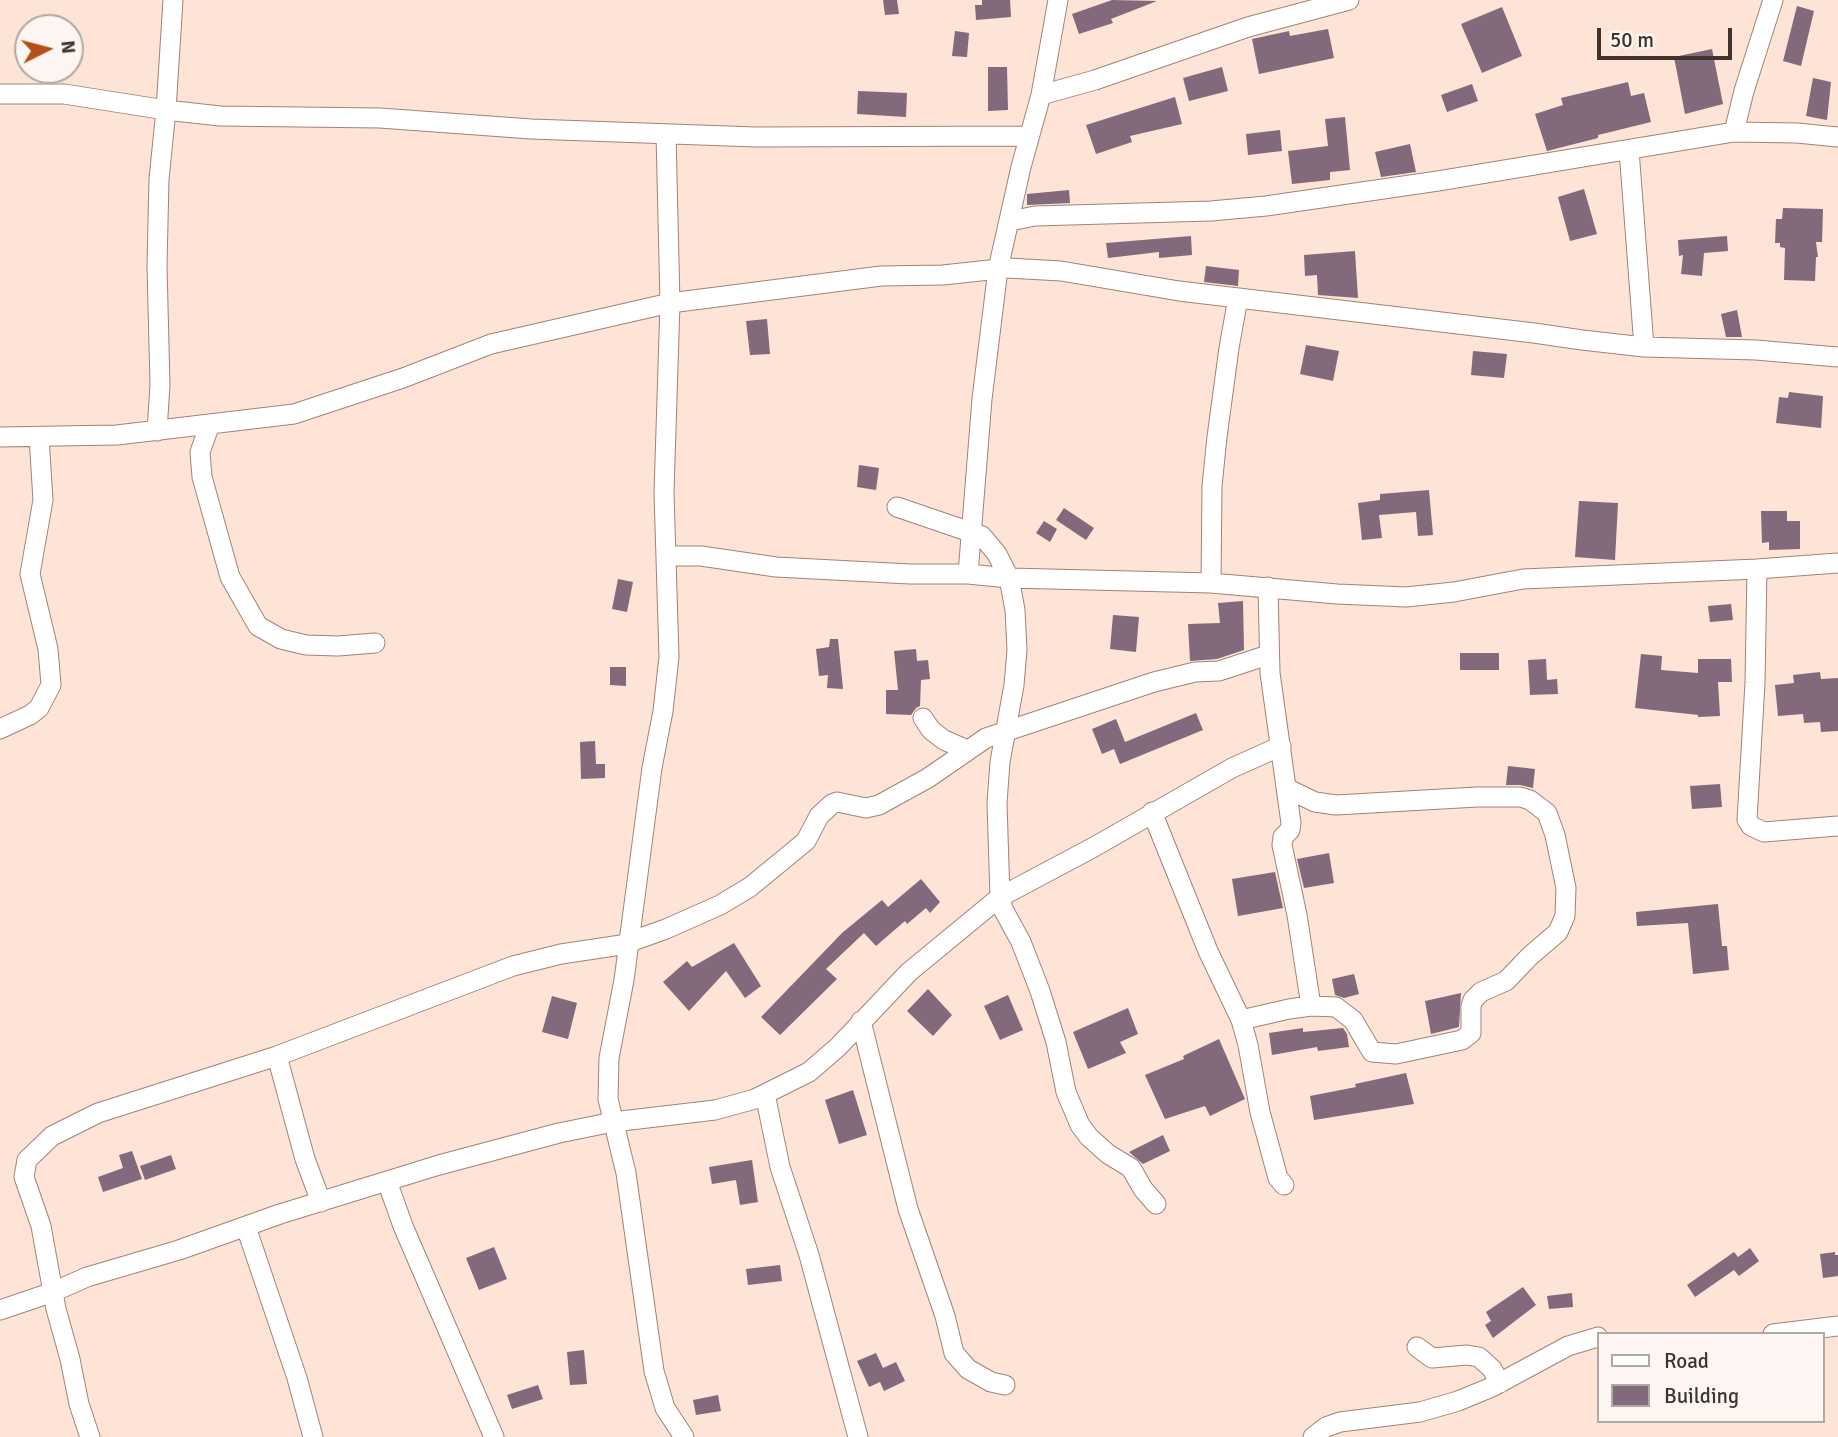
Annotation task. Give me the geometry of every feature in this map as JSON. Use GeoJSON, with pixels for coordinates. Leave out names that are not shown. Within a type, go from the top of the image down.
{"type":"FeatureCollection","features":[{"type":"Feature","properties":{"kind":"street"},"geometry":{"type":"LineString","coordinates":[[157,431],[160,385],[157,338],[158,210],[173,0]]}},
{"type":"Feature","properties":{"kind":"street"},"geometry":{"type":"LineString","coordinates":[[968,574],[982,399],[998,269],[1041,95],[1058,0]]}},
{"type":"Feature","properties":{"kind":"street"},"geometry":{"type":"LineString","coordinates":[[1041,95],[1095,80],[1248,27],[1349,0]]}},
{"type":"Feature","properties":{"kind":"street"},"geometry":{"type":"LineString","coordinates":[[1734,132],[1773,0]]}},
{"type":"Feature","properties":{"kind":"street"},"geometry":{"type":"LineString","coordinates":[[0,94],[64,94],[220,116],[380,118],[531,129],[756,137],[1029,136]]}},
{"type":"Feature","properties":{"kind":"street"},"geometry":{"type":"LineString","coordinates":[[1010,221],[1035,216],[1200,211],[1266,206],[1734,132],[1838,137]]}},
{"type":"Feature","properties":{"kind":"street"},"geometry":{"type":"LineString","coordinates":[[666,134],[670,303],[664,460],[668,657],[629,943],[609,1058],[608,1099],[626,1172],[654,1371],[665,1408],[684,1437]]}},
{"type":"Feature","properties":{"kind":"street"},"geometry":{"type":"LineString","coordinates":[[1629,150],[1644,347]]}},
{"type":"Feature","properties":{"kind":"street"},"geometry":{"type":"LineString","coordinates":[[0,437],[157,431],[294,414],[402,378],[491,344],[670,303],[881,276],[943,275],[998,269],[1061,271],[1179,292],[1644,347],[1756,350],[1838,357]]}},
{"type":"Feature","properties":{"kind":"street"},"geometry":{"type":"LineString","coordinates":[[1211,583],[1212,495],[1217,437],[1228,348],[1238,298]]}},
{"type":"Feature","properties":{"kind":"street"},"geometry":{"type":"LineString","coordinates":[[210,425],[200,452],[202,477],[230,577],[258,626],[281,639],[306,645],[375,643]]}},
{"type":"Feature","properties":{"kind":"street"},"geometry":{"type":"LineString","coordinates":[[0,729],[30,715],[38,708],[51,685],[48,649],[30,574],[43,500],[39,437]]}},
{"type":"Feature","properties":{"kind":"street"},"geometry":{"type":"LineString","coordinates":[[897,507],[982,536],[990,544],[1009,578],[1015,610],[1017,650],[998,803],[1000,897],[1040,991],[1056,1042],[1066,1092],[1077,1119],[1095,1143],[1112,1158],[1131,1168],[1143,1189],[1156,1204]]}},
{"type":"Feature","properties":{"kind":"street"},"geometry":{"type":"LineString","coordinates":[[667,556],[701,555],[776,567],[1009,578],[1211,583],[1406,597],[1454,592],[1523,579],[1838,563]]}},
{"type":"Feature","properties":{"kind":"street"},"geometry":{"type":"LineString","coordinates":[[1757,569],[1755,683],[1747,820],[1751,826],[1764,832],[1838,826]]}},
{"type":"Feature","properties":{"kind":"street"},"geometry":{"type":"LineString","coordinates":[[1268,587],[1268,655],[1290,827],[1283,837],[1282,845],[1297,915],[1311,1006]]}},
{"type":"Feature","properties":{"kind":"street"},"geometry":{"type":"LineString","coordinates":[[90,1437],[79,1404],[41,1226],[24,1173],[27,1160],[64,1129],[98,1113],[276,1056],[513,966],[561,954],[629,943],[677,925],[744,892],[806,841],[819,816],[828,806],[837,802],[866,808],[879,805],[928,778],[986,738],[1154,682],[1195,672],[1219,671],[1268,655]]}},
{"type":"Feature","properties":{"kind":"street"},"geometry":{"type":"LineString","coordinates":[[923,718],[931,730],[944,740],[967,750]]}},
{"type":"Feature","properties":{"kind":"street"},"geometry":{"type":"LineString","coordinates":[[0,1310],[94,1275],[179,1250],[387,1181],[559,1133],[613,1122],[715,1110],[765,1094],[809,1072],[838,1047],[909,972],[1000,897],[1232,768],[1281,746]]}},
{"type":"Feature","properties":{"kind":"street"},"geometry":{"type":"LineString","coordinates":[[1241,1020],[1311,1006],[1336,1007],[1345,1011],[1353,1020],[1372,1052],[1396,1054],[1462,1040],[1471,1033],[1471,1006],[1477,995],[1506,981],[1562,926],[1566,905],[1560,852],[1549,817],[1544,809],[1527,798],[1477,797],[1336,805],[1315,802],[1286,788]]}},
{"type":"Feature","properties":{"kind":"street"},"geometry":{"type":"LineString","coordinates":[[1152,812],[1208,951],[1241,1020],[1266,1137],[1278,1178],[1284,1185]]}},
{"type":"Feature","properties":{"kind":"street"},"geometry":{"type":"LineString","coordinates":[[861,1021],[908,1209],[945,1316],[954,1353],[968,1369],[991,1382],[1005,1385]]}},
{"type":"Feature","properties":{"kind":"street"},"geometry":{"type":"LineString","coordinates":[[276,1056],[304,1159],[321,1202]]}},
{"type":"Feature","properties":{"kind":"street"},"geometry":{"type":"LineString","coordinates":[[765,1094],[780,1167],[809,1255],[858,1437]]}},
{"type":"Feature","properties":{"kind":"street"},"geometry":{"type":"LineString","coordinates":[[387,1181],[403,1226],[494,1437]]}},
{"type":"Feature","properties":{"kind":"street"},"geometry":{"type":"LineString","coordinates":[[246,1227],[297,1378],[313,1437]]}},
{"type":"Feature","properties":{"kind":"street"},"geometry":{"type":"LineString","coordinates":[[1789,1332],[1838,1326]]}},
{"type":"Feature","properties":{"kind":"street"},"geometry":{"type":"LineString","coordinates":[[1312,1437],[1340,1422],[1435,1409],[1500,1383],[1569,1346],[1596,1339]]}},
{"type":"Feature","properties":{"kind":"street"},"geometry":{"type":"LineString","coordinates":[[1417,1347],[1432,1358],[1466,1355],[1479,1357],[1492,1369],[1500,1383]]}},
{"type":"Feature","properties":{"kind":"building"},"geometry":{"type":"Polygon","coordinates":[[[883,0],[897,0],[899,14],[885,15],[883,0]]]}},
{"type":"Feature","properties":{"kind":"building"},"geometry":{"type":"Polygon","coordinates":[[[982,0],[1010,0],[1011,17],[976,20],[975,5],[982,5],[982,0]]]}},
{"type":"Feature","properties":{"kind":"building"},"geometry":{"type":"Polygon","coordinates":[[[1112,0],[1157,1],[1111,19],[1113,23],[1079,34],[1072,14],[1112,0]]]}},
{"type":"Feature","properties":{"kind":"building"},"geometry":{"type":"Polygon","coordinates":[[[1797,6],[1814,11],[1801,66],[1783,61],[1797,6]]]}},
{"type":"Feature","properties":{"kind":"building"},"geometry":{"type":"Polygon","coordinates":[[[1502,7],[1522,56],[1482,73],[1461,24],[1502,7]]]}},
{"type":"Feature","properties":{"kind":"building"},"geometry":{"type":"Polygon","coordinates":[[[1328,29],[1334,58],[1259,74],[1252,39],[1289,31],[1290,36],[1328,29]]]}},
{"type":"Feature","properties":{"kind":"building"},"geometry":{"type":"Polygon","coordinates":[[[955,31],[969,33],[967,57],[952,56],[955,31]]]}},
{"type":"Feature","properties":{"kind":"building"},"geometry":{"type":"Polygon","coordinates":[[[1712,49],[1723,104],[1685,114],[1674,57],[1712,49]]]}},
{"type":"Feature","properties":{"kind":"building"},"geometry":{"type":"Polygon","coordinates":[[[988,67],[1007,67],[1008,110],[988,111],[988,67]]]}},
{"type":"Feature","properties":{"kind":"building"},"geometry":{"type":"Polygon","coordinates":[[[1222,67],[1228,91],[1189,101],[1183,78],[1222,67]]]}},
{"type":"Feature","properties":{"kind":"building"},"geometry":{"type":"Polygon","coordinates":[[[1813,78],[1831,82],[1827,120],[1806,116],[1813,78]]]}},
{"type":"Feature","properties":{"kind":"building"},"geometry":{"type":"Polygon","coordinates":[[[1628,82],[1631,96],[1644,93],[1651,122],[1547,151],[1535,114],[1563,105],[1561,98],[1628,82]]]}},
{"type":"Feature","properties":{"kind":"building"},"geometry":{"type":"Polygon","coordinates":[[[1472,84],[1478,101],[1447,112],[1441,95],[1472,84]]]}},
{"type":"Feature","properties":{"kind":"building"},"geometry":{"type":"Polygon","coordinates":[[[858,91],[907,93],[906,117],[857,114],[858,91]]]}},
{"type":"Feature","properties":{"kind":"building"},"geometry":{"type":"Polygon","coordinates":[[[1175,97],[1182,124],[1130,136],[1132,142],[1096,154],[1086,125],[1175,97]]]}},
{"type":"Feature","properties":{"kind":"building"},"geometry":{"type":"Polygon","coordinates":[[[1345,117],[1350,170],[1330,172],[1330,180],[1292,184],[1288,151],[1328,146],[1325,119],[1345,117]]]}},
{"type":"Feature","properties":{"kind":"building"},"geometry":{"type":"Polygon","coordinates":[[[1280,130],[1282,151],[1248,155],[1246,134],[1280,130]]]}},
{"type":"Feature","properties":{"kind":"building"},"geometry":{"type":"Polygon","coordinates":[[[1410,144],[1416,172],[1381,177],[1375,152],[1410,144]]]}},
{"type":"Feature","properties":{"kind":"building"},"geometry":{"type":"Polygon","coordinates":[[[1584,189],[1597,234],[1570,241],[1558,197],[1584,189]]]}},
{"type":"Feature","properties":{"kind":"building"},"geometry":{"type":"Polygon","coordinates":[[[1069,190],[1070,203],[1027,205],[1027,194],[1069,190]]]}},
{"type":"Feature","properties":{"kind":"building"},"geometry":{"type":"Polygon","coordinates":[[[1783,208],[1823,209],[1822,242],[1816,242],[1818,257],[1815,281],[1784,280],[1785,248],[1780,247],[1780,243],[1775,243],[1776,219],[1782,219],[1783,208]]]}},
{"type":"Feature","properties":{"kind":"building"},"geometry":{"type":"Polygon","coordinates":[[[1191,236],[1192,255],[1159,258],[1159,252],[1108,258],[1106,243],[1191,236]]]}},
{"type":"Feature","properties":{"kind":"building"},"geometry":{"type":"Polygon","coordinates":[[[1727,236],[1728,251],[1704,253],[1702,276],[1681,274],[1683,255],[1679,256],[1678,240],[1727,236]]]}},
{"type":"Feature","properties":{"kind":"building"},"geometry":{"type":"Polygon","coordinates":[[[1355,251],[1358,298],[1318,295],[1317,275],[1305,276],[1304,255],[1355,251]]]}},
{"type":"Feature","properties":{"kind":"building"},"geometry":{"type":"Polygon","coordinates":[[[1206,266],[1239,270],[1238,286],[1204,282],[1206,266]]]}},
{"type":"Feature","properties":{"kind":"building"},"geometry":{"type":"Polygon","coordinates":[[[1737,310],[1742,337],[1726,337],[1721,314],[1737,310]]]}},
{"type":"Feature","properties":{"kind":"building"},"geometry":{"type":"Polygon","coordinates":[[[767,319],[770,354],[750,355],[746,321],[767,319]]]}},
{"type":"Feature","properties":{"kind":"building"},"geometry":{"type":"Polygon","coordinates":[[[1306,345],[1339,351],[1333,381],[1300,374],[1306,345]]]}},
{"type":"Feature","properties":{"kind":"building"},"geometry":{"type":"Polygon","coordinates":[[[1473,351],[1507,354],[1504,378],[1471,375],[1473,351]]]}},
{"type":"Feature","properties":{"kind":"building"},"geometry":{"type":"Polygon","coordinates":[[[1789,392],[1823,396],[1821,428],[1776,423],[1779,397],[1788,398],[1789,392]]]}},
{"type":"Feature","properties":{"kind":"building"},"geometry":{"type":"Polygon","coordinates":[[[859,465],[879,468],[876,490],[857,487],[859,465]]]}},
{"type":"Feature","properties":{"kind":"building"},"geometry":{"type":"Polygon","coordinates":[[[1429,490],[1433,535],[1418,536],[1416,512],[1379,515],[1382,538],[1362,540],[1358,503],[1380,500],[1380,494],[1429,490]]]}},
{"type":"Feature","properties":{"kind":"building"},"geometry":{"type":"Polygon","coordinates":[[[1579,501],[1618,503],[1615,560],[1575,557],[1579,501]]]}},
{"type":"Feature","properties":{"kind":"building"},"geometry":{"type":"Polygon","coordinates":[[[1064,508],[1094,528],[1086,540],[1056,520],[1064,508]]]}},
{"type":"Feature","properties":{"kind":"building"},"geometry":{"type":"Polygon","coordinates":[[[1761,511],[1787,511],[1787,521],[1800,521],[1800,549],[1769,550],[1769,542],[1762,543],[1761,511]]]}},
{"type":"Feature","properties":{"kind":"building"},"geometry":{"type":"Polygon","coordinates":[[[1044,521],[1057,529],[1050,542],[1036,533],[1044,521]]]}},
{"type":"Feature","properties":{"kind":"building"},"geometry":{"type":"Polygon","coordinates":[[[618,579],[633,582],[627,612],[612,609],[618,579]]]}},
{"type":"Feature","properties":{"kind":"building"},"geometry":{"type":"Polygon","coordinates":[[[1243,601],[1244,650],[1217,659],[1190,661],[1188,624],[1220,623],[1218,603],[1243,601]]]}},
{"type":"Feature","properties":{"kind":"building"},"geometry":{"type":"Polygon","coordinates":[[[1731,604],[1733,620],[1710,622],[1708,606],[1731,604]]]}},
{"type":"Feature","properties":{"kind":"building"},"geometry":{"type":"Polygon","coordinates":[[[1113,615],[1139,617],[1136,652],[1110,649],[1113,615]]]}},
{"type":"Feature","properties":{"kind":"building"},"geometry":{"type":"Polygon","coordinates":[[[830,639],[838,639],[843,689],[827,688],[828,675],[819,676],[816,649],[829,647],[830,639]]]}},
{"type":"Feature","properties":{"kind":"building"},"geometry":{"type":"Polygon","coordinates":[[[916,649],[917,661],[928,660],[930,679],[921,680],[920,706],[911,715],[886,714],[886,690],[898,690],[894,651],[916,649]]]}},
{"type":"Feature","properties":{"kind":"building"},"geometry":{"type":"Polygon","coordinates":[[[1460,653],[1499,653],[1499,670],[1460,670],[1460,653]]]}},
{"type":"Feature","properties":{"kind":"building"},"geometry":{"type":"Polygon","coordinates":[[[1641,654],[1662,656],[1661,670],[1698,673],[1698,659],[1731,659],[1732,682],[1718,682],[1720,716],[1698,717],[1635,708],[1641,654]]]}},
{"type":"Feature","properties":{"kind":"building"},"geometry":{"type":"Polygon","coordinates":[[[1546,659],[1547,680],[1557,679],[1558,694],[1530,695],[1528,660],[1546,659]]]}},
{"type":"Feature","properties":{"kind":"building"},"geometry":{"type":"Polygon","coordinates":[[[610,667],[626,667],[626,686],[610,685],[610,667]]]}},
{"type":"Feature","properties":{"kind":"building"},"geometry":{"type":"Polygon","coordinates":[[[1820,672],[1821,679],[1838,678],[1838,731],[1821,732],[1820,722],[1804,723],[1803,714],[1778,716],[1775,685],[1794,683],[1793,675],[1820,672]]]}},
{"type":"Feature","properties":{"kind":"building"},"geometry":{"type":"Polygon","coordinates":[[[1196,713],[1203,730],[1120,764],[1114,749],[1102,754],[1092,729],[1116,719],[1125,742],[1196,713]]]}},
{"type":"Feature","properties":{"kind":"building"},"geometry":{"type":"Polygon","coordinates":[[[595,741],[596,764],[605,764],[605,778],[581,779],[580,742],[595,741]]]}},
{"type":"Feature","properties":{"kind":"building"},"geometry":{"type":"Polygon","coordinates":[[[1508,766],[1535,769],[1533,788],[1506,785],[1508,766]]]}},
{"type":"Feature","properties":{"kind":"building"},"geometry":{"type":"Polygon","coordinates":[[[1720,784],[1722,807],[1692,809],[1690,786],[1720,784]]]}},
{"type":"Feature","properties":{"kind":"building"},"geometry":{"type":"Polygon","coordinates":[[[1329,853],[1334,883],[1304,888],[1297,859],[1329,853]]]}},
{"type":"Feature","properties":{"kind":"building"},"geometry":{"type":"Polygon","coordinates":[[[1275,872],[1283,908],[1238,916],[1232,879],[1275,872]]]}},
{"type":"Feature","properties":{"kind":"building"},"geometry":{"type":"Polygon","coordinates":[[[921,879],[940,902],[930,913],[926,908],[907,924],[905,921],[876,946],[864,933],[826,969],[837,979],[780,1035],[761,1017],[842,933],[882,900],[888,907],[921,879]]]}},
{"type":"Feature","properties":{"kind":"building"},"geometry":{"type":"Polygon","coordinates":[[[1718,904],[1722,946],[1727,946],[1729,970],[1693,974],[1688,923],[1637,926],[1636,912],[1718,904]]]}},
{"type":"Feature","properties":{"kind":"building"},"geometry":{"type":"Polygon","coordinates":[[[734,943],[761,986],[745,998],[726,971],[689,1011],[663,982],[687,961],[692,967],[734,943]]]}},
{"type":"Feature","properties":{"kind":"building"},"geometry":{"type":"Polygon","coordinates":[[[1354,974],[1359,994],[1344,998],[1335,995],[1332,979],[1354,974]]]}},
{"type":"Feature","properties":{"kind":"building"},"geometry":{"type":"Polygon","coordinates":[[[928,989],[952,1015],[933,1036],[907,1011],[928,989]]]}},
{"type":"Feature","properties":{"kind":"building"},"geometry":{"type":"Polygon","coordinates":[[[1461,993],[1459,1027],[1431,1034],[1425,1001],[1461,993]]]}},
{"type":"Feature","properties":{"kind":"building"},"geometry":{"type":"Polygon","coordinates":[[[1008,995],[1023,1030],[1000,1040],[984,1006],[1008,995]]]}},
{"type":"Feature","properties":{"kind":"building"},"geometry":{"type":"Polygon","coordinates":[[[552,996],[577,1003],[568,1039],[542,1032],[552,996]]]}},
{"type":"Feature","properties":{"kind":"building"},"geometry":{"type":"Polygon","coordinates":[[[1128,1008],[1138,1034],[1120,1042],[1126,1053],[1088,1069],[1073,1032],[1128,1008]]]}},
{"type":"Feature","properties":{"kind":"building"},"geometry":{"type":"Polygon","coordinates":[[[1303,1028],[1303,1032],[1343,1028],[1349,1047],[1318,1051],[1317,1047],[1272,1055],[1269,1033],[1303,1028]]]}},
{"type":"Feature","properties":{"kind":"building"},"geometry":{"type":"Polygon","coordinates":[[[1219,1039],[1245,1099],[1210,1116],[1205,1106],[1165,1119],[1145,1075],[1184,1059],[1183,1056],[1219,1039]]]}},
{"type":"Feature","properties":{"kind":"building"},"geometry":{"type":"Polygon","coordinates":[[[1406,1073],[1414,1104],[1314,1120],[1310,1096],[1406,1073]]]}},
{"type":"Feature","properties":{"kind":"building"},"geometry":{"type":"Polygon","coordinates":[[[853,1090],[867,1135],[839,1144],[825,1100],[853,1090]]]}},
{"type":"Feature","properties":{"kind":"building"},"geometry":{"type":"Polygon","coordinates":[[[1163,1135],[1170,1151],[1143,1164],[1129,1152],[1163,1135]]]}},
{"type":"Feature","properties":{"kind":"building"},"geometry":{"type":"Polygon","coordinates":[[[132,1151],[142,1179],[103,1192],[98,1177],[123,1168],[119,1155],[132,1151]]]}},
{"type":"Feature","properties":{"kind":"building"},"geometry":{"type":"Polygon","coordinates":[[[171,1155],[176,1169],[145,1180],[140,1166],[171,1155]]]}},
{"type":"Feature","properties":{"kind":"building"},"geometry":{"type":"Polygon","coordinates":[[[752,1160],[758,1202],[740,1205],[736,1180],[712,1184],[709,1167],[752,1160]]]}},
{"type":"Feature","properties":{"kind":"building"},"geometry":{"type":"Polygon","coordinates":[[[494,1247],[507,1279],[479,1290],[466,1258],[494,1247]]]}},
{"type":"Feature","properties":{"kind":"building"},"geometry":{"type":"Polygon","coordinates":[[[1750,1248],[1759,1261],[1739,1276],[1734,1270],[1695,1297],[1687,1285],[1734,1252],[1738,1257],[1750,1248]]]}},
{"type":"Feature","properties":{"kind":"building"},"geometry":{"type":"Polygon","coordinates":[[[1835,1252],[1835,1255],[1838,1255],[1838,1276],[1823,1278],[1820,1254],[1835,1252]]]}},
{"type":"Feature","properties":{"kind":"building"},"geometry":{"type":"Polygon","coordinates":[[[780,1265],[782,1281],[748,1285],[746,1269],[780,1265]]]}},
{"type":"Feature","properties":{"kind":"building"},"geometry":{"type":"Polygon","coordinates":[[[1523,1287],[1536,1305],[1493,1338],[1485,1325],[1491,1321],[1486,1312],[1523,1287]]]}},
{"type":"Feature","properties":{"kind":"building"},"geometry":{"type":"Polygon","coordinates":[[[1572,1293],[1573,1307],[1549,1309],[1547,1296],[1572,1293]]]}},
{"type":"Feature","properties":{"kind":"building"},"geometry":{"type":"Polygon","coordinates":[[[584,1350],[587,1384],[570,1385],[567,1352],[584,1350]]]}},
{"type":"Feature","properties":{"kind":"building"},"geometry":{"type":"Polygon","coordinates":[[[876,1353],[883,1368],[896,1362],[905,1381],[884,1391],[880,1382],[869,1387],[857,1361],[876,1353]]]}},
{"type":"Feature","properties":{"kind":"building"},"geometry":{"type":"Polygon","coordinates":[[[538,1385],[543,1399],[512,1409],[507,1395],[538,1385]]]}},
{"type":"Feature","properties":{"kind":"building"},"geometry":{"type":"Polygon","coordinates":[[[718,1395],[721,1411],[696,1415],[693,1400],[718,1395]]]}}]}
